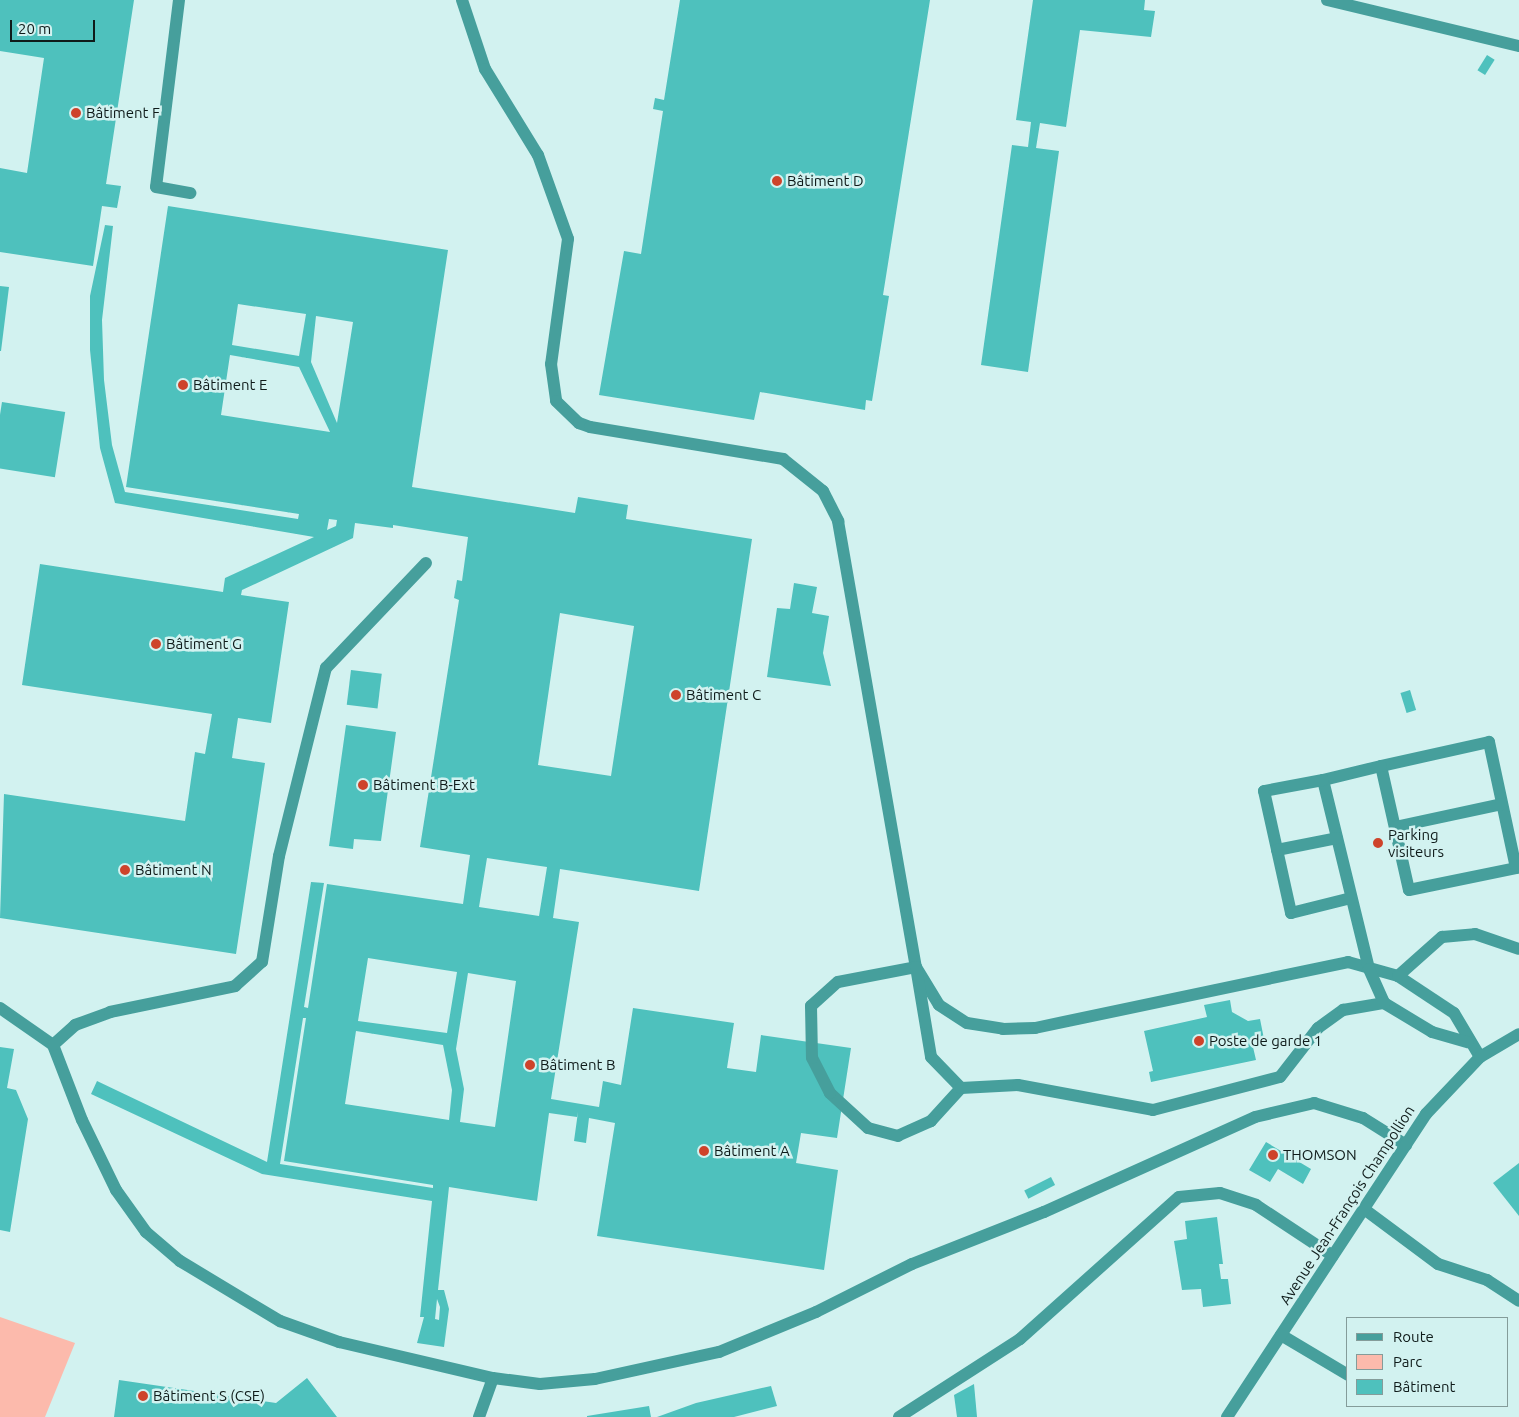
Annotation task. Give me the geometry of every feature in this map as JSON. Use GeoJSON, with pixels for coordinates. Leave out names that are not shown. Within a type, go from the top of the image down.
{"type":"FeatureCollection","features":[{"type":"Feature","properties":{"kind":"street"},"geometry":{"type":"LineString","coordinates":[[179,0],[156,187],[190,193]]}},
{"type":"Feature","properties":{"kind":"street"},"geometry":{"type":"LineString","coordinates":[[462,0],[485,69],[538,155],[568,240],[551,364],[556,401],[579,423],[590,427],[783,459],[823,491],[838,521],[930,1057],[961,1088]]}},
{"type":"Feature","properties":{"kind":"street"},"geometry":{"type":"LineString","coordinates":[[1327,0],[1519,46]]}},
{"type":"Feature","properties":{"kind":"street"},"geometry":{"type":"LineString","coordinates":[[53,1045],[75,1025],[110,1012],[235,986],[262,962],[279,856],[326,668],[426,563]]}},
{"type":"Feature","properties":{"kind":"street"},"geometry":{"type":"LineString","coordinates":[[1351,898],[1291,912],[1264,792],[1489,742],[1516,868],[1409,890],[1382,766]]}},
{"type":"Feature","properties":{"kind":"street"},"geometry":{"type":"LineString","coordinates":[[1323,780],[1369,969],[1384,1003],[1432,1032],[1468,1042]]}},
{"type":"Feature","properties":{"kind":"street"},"geometry":{"type":"LineString","coordinates":[[1395,827],[1502,804]]}},
{"type":"Feature","properties":{"kind":"street"},"geometry":{"type":"LineString","coordinates":[[1277,850],[1337,838]]}},
{"type":"Feature","properties":{"kind":"street"},"geometry":{"type":"LineString","coordinates":[[1398,976],[1442,937],[1475,934],[1519,949]]}},
{"type":"Feature","properties":{"kind":"street"},"geometry":{"type":"LineString","coordinates":[[916,967],[939,1005],[967,1023],[1002,1030],[1034,1028],[1348,962],[1398,976],[1454,1013],[1468,1042],[1480,1057]]}},
{"type":"Feature","properties":{"kind":"street"},"geometry":{"type":"LineString","coordinates":[[916,967],[838,982],[811,1006],[812,1058],[830,1093],[868,1128],[898,1136],[931,1122],[961,1088],[1018,1084],[1153,1110],[1280,1077],[1318,1028],[1343,1010],[1384,1003]]}},
{"type":"Feature","properties":{"kind":"street"},"geometry":{"type":"LineString","coordinates":[[0,1008],[53,1045],[82,1120],[116,1190],[146,1232],[180,1261],[280,1321],[339,1342],[493,1378],[540,1384],[595,1379],[719,1352],[816,1312],[912,1264],[1044,1212],[1255,1117],[1314,1103],[1363,1118],[1406,1146]]}},
{"type":"Feature","properties":{"kind":"street","name":"Avenue Jean-François Champollion"},"geometry":{"type":"LineString","coordinates":[[1227,1417],[1426,1114],[1480,1057],[1519,1034]]}},
{"type":"Feature","properties":{"kind":"street"},"geometry":{"type":"LineString","coordinates":[[899,1417],[1020,1339],[1179,1198],[1220,1193],[1256,1205],[1333,1256]]}},
{"type":"Feature","properties":{"kind":"street"},"geometry":{"type":"LineString","coordinates":[[1364,1209],[1438,1264],[1487,1280],[1519,1301]]}},
{"type":"Feature","properties":{"kind":"street"},"geometry":{"type":"LineString","coordinates":[[1281,1335],[1346,1374]]}},
{"type":"Feature","properties":{"kind":"street"},"geometry":{"type":"LineString","coordinates":[[479,1417],[493,1378]]}},
{"type":"Feature","properties":{"kind":"green space"},"geometry":{"type":"Polygon","coordinates":[[[0,1317],[75,1343],[45,1417],[0,1417],[0,1317]]]}},
{"type":"Feature","properties":{"kind":"building","name":"Bâtiment F"},"geometry":{"type":"Polygon","coordinates":[[[0,0],[134,0],[106,184],[121,186],[117,208],[102,206],[93,266],[0,252],[0,168],[27,173],[44,58],[0,51],[0,0]]]}},
{"type":"Feature","properties":{"kind":"building","name":"Bâtiment D"},"geometry":{"type":"Polygon","coordinates":[[[680,0],[930,0],[883,295],[889,296],[872,401],[866,400],[865,410],[760,392],[754,420],[599,395],[624,251],[641,254],[663,111],[653,109],[655,98],[664,100],[680,0]]]}},
{"type":"Feature","properties":{"kind":"building"},"geometry":{"type":"Polygon","coordinates":[[[1033,0],[1145,0],[1144,10],[1155,11],[1151,37],[1080,30],[1066,127],[1040,123],[1036,148],[1059,151],[1028,372],[981,365],[1012,145],[1028,147],[1031,122],[1016,120],[1033,0]]]}},
{"type":"Feature","properties":{"kind":"building"},"geometry":{"type":"Polygon","coordinates":[[[1487,55],[1495,60],[1485,75],[1477,70],[1487,55]]]}},
{"type":"Feature","properties":{"kind":"building"},"geometry":{"type":"Polygon","coordinates":[[[168,206],[448,250],[412,487],[575,513],[578,497],[628,505],[626,519],[752,539],[699,891],[560,869],[553,918],[579,922],[551,1099],[599,1107],[603,1081],[621,1085],[633,1008],[734,1023],[727,1068],[756,1072],[761,1035],[851,1048],[837,1138],[801,1133],[796,1163],[838,1170],[824,1270],[597,1236],[615,1123],[589,1118],[586,1143],[574,1141],[578,1112],[577,1117],[549,1113],[537,1201],[449,1187],[438,1290],[444,1290],[449,1309],[444,1347],[417,1343],[424,1317],[420,1317],[432,1201],[262,1174],[91,1094],[97,1081],[267,1162],[311,882],[324,883],[304,1007],[308,1008],[327,884],[463,904],[470,855],[420,847],[459,600],[454,598],[457,580],[462,581],[468,537],[393,525],[393,528],[355,523],[353,538],[242,590],[241,595],[289,602],[271,723],[238,718],[232,758],[265,763],[236,954],[0,918],[4,794],[185,821],[195,752],[205,754],[212,714],[22,685],[40,564],[223,592],[225,578],[314,537],[115,503],[100,448],[90,350],[90,296],[105,225],[113,226],[102,320],[104,380],[112,445],[125,492],[298,519],[299,514],[126,487],[168,206]],[[238,304],[232,345],[299,356],[306,314],[238,304]],[[316,316],[311,362],[337,423],[353,322],[316,316]],[[230,355],[221,415],[330,432],[299,367],[230,355]],[[329,519],[327,530],[336,526],[337,520],[329,519]],[[560,613],[538,765],[611,776],[634,626],[560,613]],[[487,858],[479,907],[539,916],[547,867],[487,858]],[[368,958],[358,1021],[447,1033],[457,972],[368,958]],[[468,973],[456,1049],[464,1089],[460,1122],[495,1127],[516,981],[468,973]],[[303,1018],[280,1164],[433,1188],[433,1185],[284,1161],[306,1018],[303,1018]],[[356,1031],[345,1104],[449,1120],[452,1090],[443,1045],[356,1031]],[[437,1299],[435,1319],[439,1320],[440,1307],[437,1299]]]}},
{"type":"Feature","properties":{"kind":"building"},"geometry":{"type":"Polygon","coordinates":[[[0,286],[9,287],[1,351],[0,351],[0,286]]]}},
{"type":"Feature","properties":{"kind":"building"},"geometry":{"type":"Polygon","coordinates":[[[2,402],[65,412],[55,477],[0,469],[0,415],[2,402]]]}},
{"type":"Feature","properties":{"kind":"building"},"geometry":{"type":"Polygon","coordinates":[[[794,583],[817,587],[812,613],[829,616],[823,653],[831,686],[767,677],[777,608],[790,609],[794,583]]]}},
{"type":"Feature","properties":{"kind":"building"},"geometry":{"type":"Polygon","coordinates":[[[351,670],[382,674],[378,709],[347,705],[351,670]]]}},
{"type":"Feature","properties":{"kind":"building"},"geometry":{"type":"Polygon","coordinates":[[[1410,690],[1416,710],[1407,713],[1400,693],[1410,690]]]}},
{"type":"Feature","properties":{"kind":"building","name":"Bâtiment B-Ext"},"geometry":{"type":"Polygon","coordinates":[[[346,725],[396,732],[381,841],[354,839],[353,849],[329,846],[346,725]]]}},
{"type":"Feature","properties":{"kind":"building","name":"Poste de garde 1"},"geometry":{"type":"Polygon","coordinates":[[[1230,1000],[1232,1012],[1248,1021],[1260,1019],[1265,1044],[1253,1047],[1256,1060],[1151,1082],[1149,1072],[1153,1071],[1144,1031],[1207,1017],[1204,1005],[1230,1000]]]}},
{"type":"Feature","properties":{"kind":"building"},"geometry":{"type":"Polygon","coordinates":[[[0,1047],[14,1049],[7,1088],[16,1090],[28,1119],[10,1232],[0,1230],[0,1047]]]}},
{"type":"Feature","properties":{"kind":"building","name":"THOMSON"},"geometry":{"type":"Polygon","coordinates":[[[1266,1142],[1311,1169],[1303,1184],[1278,1169],[1270,1182],[1249,1170],[1266,1142]]]}},
{"type":"Feature","properties":{"kind":"building"},"geometry":{"type":"Polygon","coordinates":[[[1519,1163],[1519,1216],[1493,1183],[1519,1163]]]}},
{"type":"Feature","properties":{"kind":"building"},"geometry":{"type":"Polygon","coordinates":[[[1051,1177],[1055,1185],[1028,1199],[1024,1191],[1051,1177]]]}},
{"type":"Feature","properties":{"kind":"building"},"geometry":{"type":"Polygon","coordinates":[[[1217,1217],[1223,1264],[1219,1264],[1221,1279],[1228,1279],[1231,1304],[1203,1307],[1201,1289],[1182,1290],[1174,1241],[1187,1239],[1185,1221],[1217,1217]]]}},
{"type":"Feature","properties":{"kind":"building","name":"Bâtiment S (CSE)"},"geometry":{"type":"Polygon","coordinates":[[[307,1378],[337,1417],[114,1417],[119,1380],[276,1403],[307,1378]]]}},
{"type":"Feature","properties":{"kind":"building"},"geometry":{"type":"Polygon","coordinates":[[[974,1384],[977,1417],[957,1417],[954,1395],[974,1384]]]}},
{"type":"Feature","properties":{"kind":"building"},"geometry":{"type":"Polygon","coordinates":[[[771,1386],[777,1406],[734,1417],[657,1417],[696,1403],[771,1386]]]}},
{"type":"Feature","properties":{"kind":"building"},"geometry":{"type":"Polygon","coordinates":[[[649,1406],[651,1417],[587,1417],[587,1416],[649,1406]]]}},
{"type":"Feature","properties":{"kind":"place","name":"Bâtiment F"},"geometry":{"type":"Point","coordinates":[76,113]}},
{"type":"Feature","properties":{"kind":"place","name":"Bâtiment D"},"geometry":{"type":"Point","coordinates":[777,181]}},
{"type":"Feature","properties":{"kind":"place","name":"Bâtiment E"},"geometry":{"type":"Point","coordinates":[183,385]}},
{"type":"Feature","properties":{"kind":"place","name":"Bâtiment G"},"geometry":{"type":"Point","coordinates":[156,644]}},
{"type":"Feature","properties":{"kind":"place","name":"Bâtiment C"},"geometry":{"type":"Point","coordinates":[676,695]}},
{"type":"Feature","properties":{"kind":"place","name":"Bâtiment B-Ext"},"geometry":{"type":"Point","coordinates":[363,785]}},
{"type":"Feature","properties":{"kind":"place","name":"Parking visiteurs"},"geometry":{"type":"Point","coordinates":[1378,843]}},
{"type":"Feature","properties":{"kind":"place","name":"Bâtiment N"},"geometry":{"type":"Point","coordinates":[125,870]}},
{"type":"Feature","properties":{"kind":"place","name":"Poste de garde 1"},"geometry":{"type":"Point","coordinates":[1199,1041]}},
{"type":"Feature","properties":{"kind":"place","name":"Bâtiment B"},"geometry":{"type":"Point","coordinates":[530,1065]}},
{"type":"Feature","properties":{"kind":"place","name":"Bâtiment A"},"geometry":{"type":"Point","coordinates":[704,1151]}},
{"type":"Feature","properties":{"kind":"place","name":"THOMSON"},"geometry":{"type":"Point","coordinates":[1273,1155]}},
{"type":"Feature","properties":{"kind":"place","name":"Bâtiment S (CSE)"},"geometry":{"type":"Point","coordinates":[143,1396]}}]}
